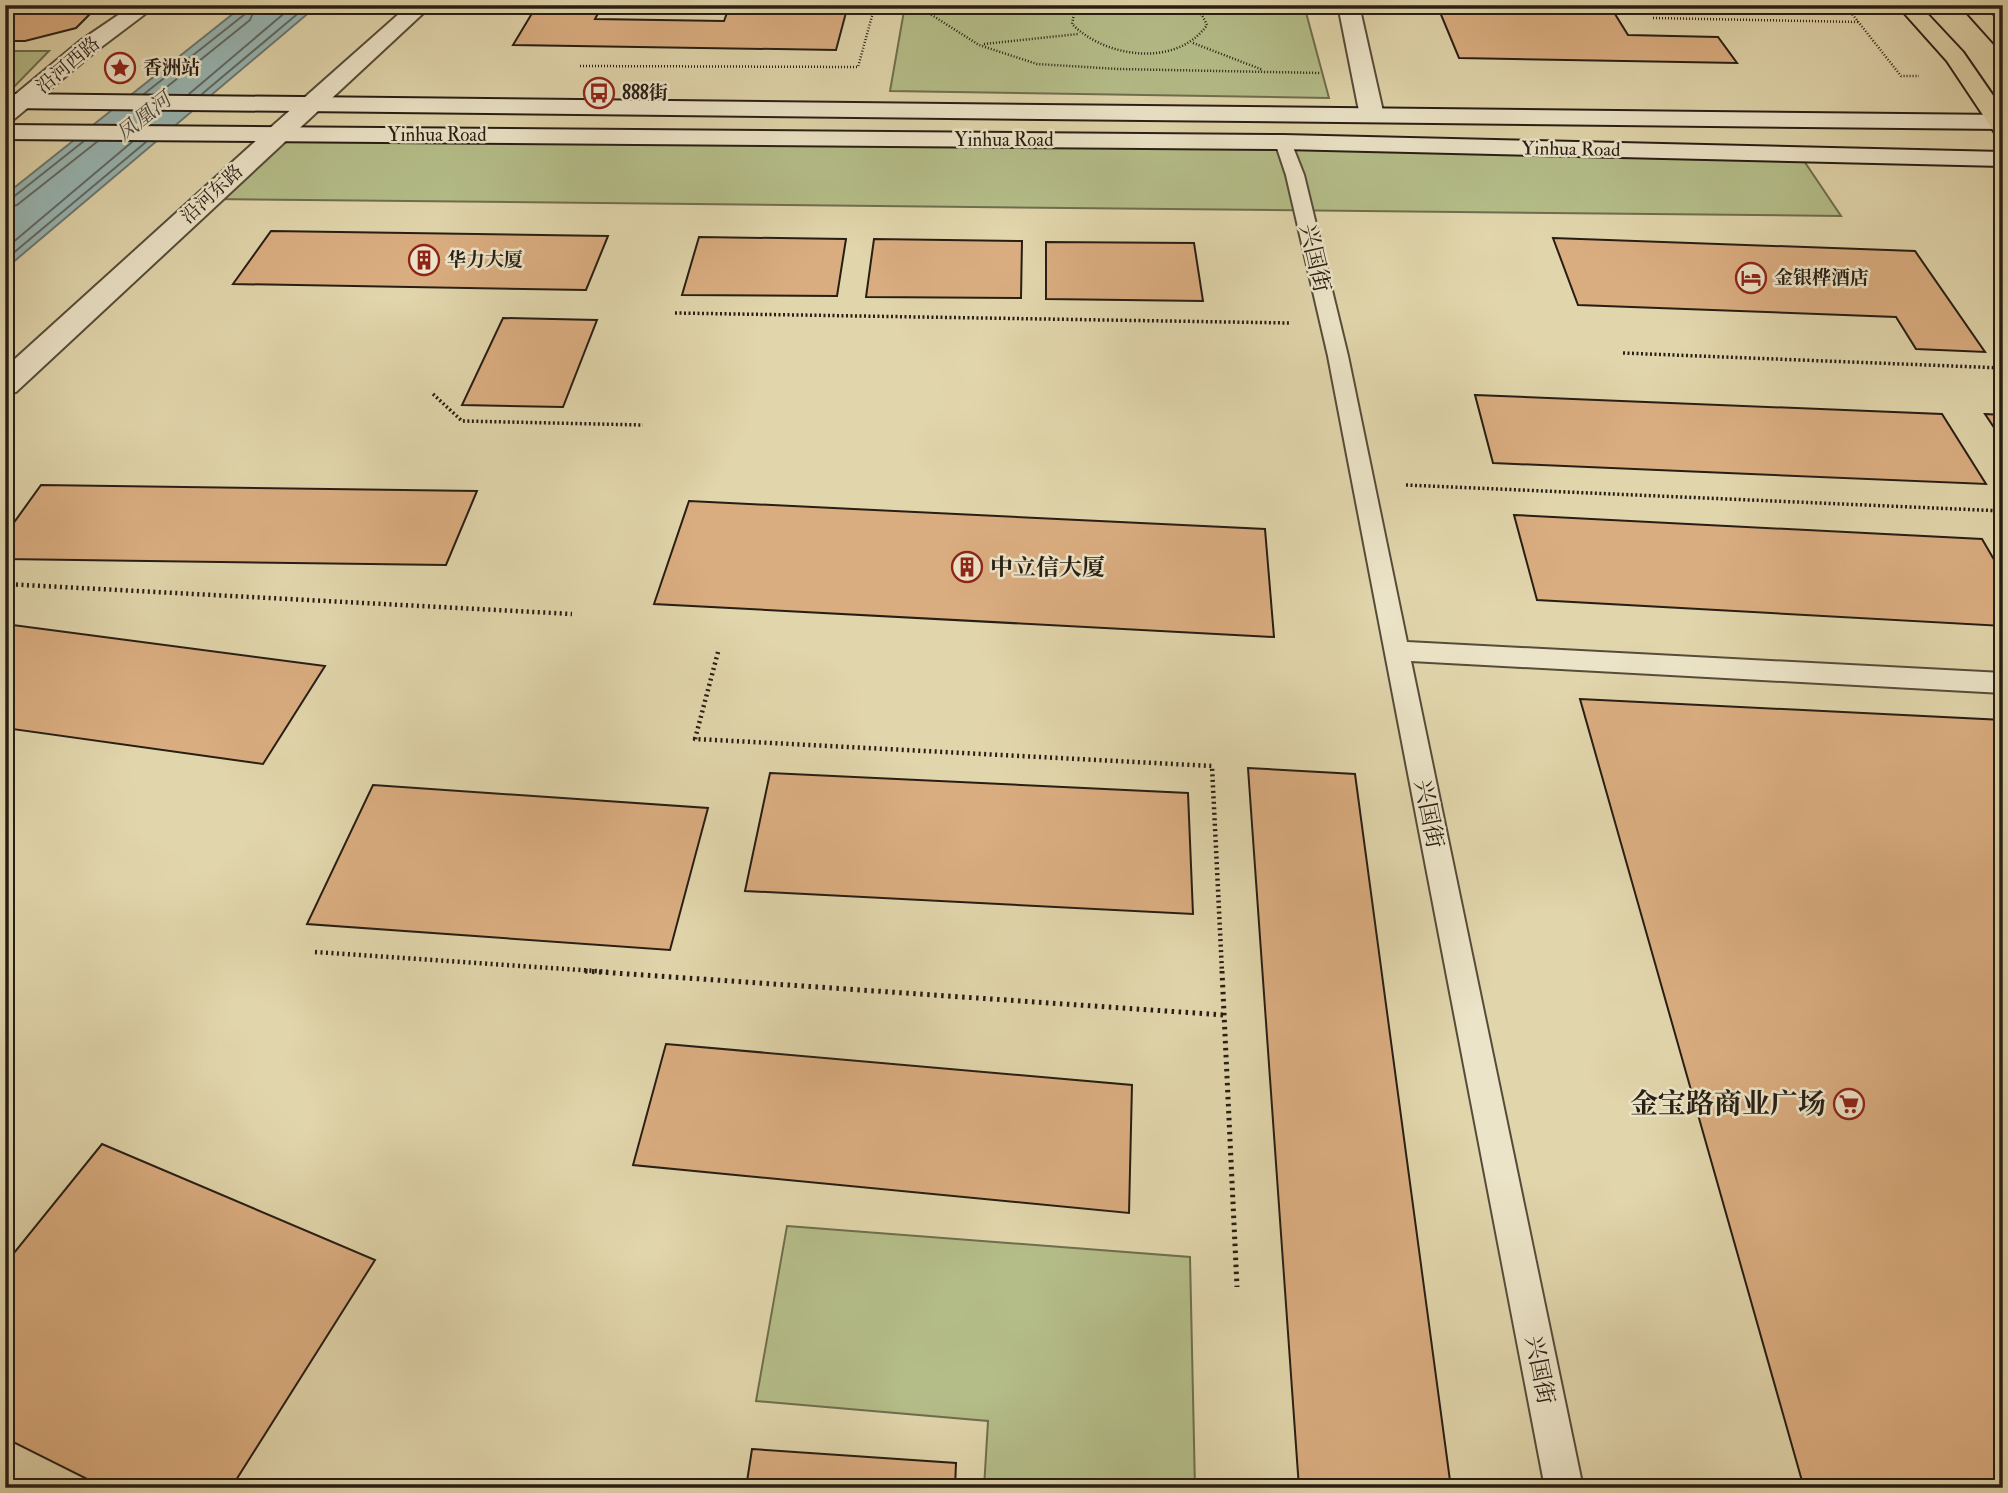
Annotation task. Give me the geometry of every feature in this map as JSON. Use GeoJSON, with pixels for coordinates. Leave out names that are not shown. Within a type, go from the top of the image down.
{"type":"FeatureCollection","features":[{"type":"Feature","properties":{"kind":"main road","name":"沿河西路"},"geometry":{"type":"LineString","coordinates":[[5,115],[15,101],[147,5]]}},
{"type":"Feature","properties":{"kind":"main road","name":"沿河东路"},"geometry":{"type":"LineString","coordinates":[[5,385],[277,134],[422,5]]}},
{"type":"Feature","properties":{"kind":"main road"},"geometry":{"type":"LineString","coordinates":[[1348,5],[1372,116]]}},
{"type":"Feature","properties":{"kind":"main road"},"geometry":{"type":"LineString","coordinates":[[1907,5],[1955,57],[2001,124]]}},
{"type":"Feature","properties":{"kind":"main road"},"geometry":{"type":"LineString","coordinates":[[1970,5],[2003,38]]}},
{"type":"Feature","properties":{"kind":"main road","name":"Yinhua Road"},"geometry":{"type":"LineString","coordinates":[[15,101],[2001,124]]}},
{"type":"Feature","properties":{"kind":"main road","name":"Yinhua Road"},"geometry":{"type":"LineString","coordinates":[[5,132],[1283,142],[2003,159]]}},
{"type":"Feature","properties":{"kind":"lane","name":"兴国街"},"geometry":{"type":"LineString","coordinates":[[1283,142],[1295,175],[1330,323],[1563,1488]]}},
{"type":"Feature","properties":{"kind":"lane"},"geometry":{"type":"LineString","coordinates":[[1396,651],[2003,683]]}},
{"type":"Feature","properties":{"kind":"path"},"geometry":{"type":"LineString","coordinates":[[579,66],[858,67],[875,5]]}},
{"type":"Feature","properties":{"kind":"path"},"geometry":{"type":"LineString","coordinates":[[916,5],[979,45],[1037,64],[1118,69],[1363,74]]}},
{"type":"Feature","properties":{"kind":"path"},"geometry":{"type":"LineString","coordinates":[[1082,5],[1074,14],[1072,24],[1078,34],[1091,43],[1133,52],[1176,49],[1192,43],[1203,34],[1207,24],[1202,15],[1190,5]]}},
{"type":"Feature","properties":{"kind":"path"},"geometry":{"type":"LineString","coordinates":[[1844,5],[1901,76],[1926,76]]}},
{"type":"Feature","properties":{"kind":"path"},"geometry":{"type":"LineString","coordinates":[[1653,18],[1858,22]]}},
{"type":"Feature","properties":{"kind":"path"},"geometry":{"type":"LineString","coordinates":[[979,45],[1078,34]]}},
{"type":"Feature","properties":{"kind":"path"},"geometry":{"type":"LineString","coordinates":[[1192,43],[1268,72]]}},
{"type":"Feature","properties":{"kind":"path"},"geometry":{"type":"LineString","coordinates":[[675,313],[1330,323]]}},
{"type":"Feature","properties":{"kind":"path"},"geometry":{"type":"LineString","coordinates":[[1623,353],[2003,368]]}},
{"type":"Feature","properties":{"kind":"path"},"geometry":{"type":"LineString","coordinates":[[433,394],[462,421],[643,425]]}},
{"type":"Feature","properties":{"kind":"path"},"geometry":{"type":"LineString","coordinates":[[1363,483],[2003,511]]}},
{"type":"Feature","properties":{"kind":"path"},"geometry":{"type":"LineString","coordinates":[[5,584],[572,614]]}},
{"type":"Feature","properties":{"kind":"path"},"geometry":{"type":"LineString","coordinates":[[718,652],[695,739],[1212,766],[1237,1287]]}},
{"type":"Feature","properties":{"kind":"path"},"geometry":{"type":"LineString","coordinates":[[315,952],[1224,1015]]}},
{"type":"Feature","properties":{"kind":"green space"},"geometry":{"type":"Polygon","coordinates":[[[905,5],[1304,5],[1329,98],[890,91],[905,5]]]}},
{"type":"Feature","properties":{"kind":"green space"},"geometry":{"type":"Polygon","coordinates":[[[5,51],[49,51],[5,93],[5,51]]]}},
{"type":"Feature","properties":{"kind":"green space"},"geometry":{"type":"Polygon","coordinates":[[[278,137],[1281,144],[1802,158],[1841,216],[211,199],[278,137]]]}},
{"type":"Feature","properties":{"kind":"green space"},"geometry":{"type":"Polygon","coordinates":[[[787,1226],[1190,1257],[1195,1488],[984,1488],[988,1421],[756,1401],[787,1226]]]}},
{"type":"Feature","properties":{"kind":"water","name":"凤凰河"},"geometry":{"type":"Polygon","coordinates":[[[244,5],[318,5],[5,269],[5,195],[244,5]]]}},
{"type":"Feature","properties":{"kind":"building"},"geometry":{"type":"Polygon","coordinates":[[[5,5],[99,5],[76,28],[25,41],[5,41],[5,5]]]}},
{"type":"Feature","properties":{"kind":"building"},"geometry":{"type":"Polygon","coordinates":[[[537,5],[602,6],[595,19],[724,21],[730,5],[848,5],[836,50],[513,45],[537,5]]]}},
{"type":"Feature","properties":{"kind":"building"},"geometry":{"type":"Polygon","coordinates":[[[1437,5],[1661,5],[1610,6],[1628,35],[1718,37],[1737,63],[1459,58],[1437,5]]]}},
{"type":"Feature","properties":{"kind":"building","name":"华力大厦"},"geometry":{"type":"Polygon","coordinates":[[[271,231],[608,236],[586,290],[233,284],[271,231]]]}},
{"type":"Feature","properties":{"kind":"building"},"geometry":{"type":"Polygon","coordinates":[[[699,237],[846,239],[837,296],[682,295],[699,237]]]}},
{"type":"Feature","properties":{"kind":"building","name":"金银桦酒店"},"geometry":{"type":"Polygon","coordinates":[[[1553,238],[1915,251],[1985,352],[1916,349],[1896,317],[1578,305],[1553,238]]]}},
{"type":"Feature","properties":{"kind":"building"},"geometry":{"type":"Polygon","coordinates":[[[874,239],[1022,241],[1021,298],[866,297],[874,239]]]}},
{"type":"Feature","properties":{"kind":"building"},"geometry":{"type":"Polygon","coordinates":[[[1046,242],[1194,243],[1203,301],[1046,299],[1046,242]]]}},
{"type":"Feature","properties":{"kind":"building"},"geometry":{"type":"Polygon","coordinates":[[[503,318],[597,320],[563,407],[462,405],[503,318]]]}},
{"type":"Feature","properties":{"kind":"building"},"geometry":{"type":"Polygon","coordinates":[[[1475,395],[1942,414],[1986,484],[1493,463],[1475,395]]]}},
{"type":"Feature","properties":{"kind":"building"},"geometry":{"type":"Polygon","coordinates":[[[1985,414],[2003,415],[2003,441],[1985,414]]]}},
{"type":"Feature","properties":{"kind":"building"},"geometry":{"type":"Polygon","coordinates":[[[41,485],[477,491],[446,565],[5,559],[5,535],[41,485]]]}},
{"type":"Feature","properties":{"kind":"building","name":"中立信大厦"},"geometry":{"type":"Polygon","coordinates":[[[689,501],[1265,529],[1274,637],[654,604],[689,501]]]}},
{"type":"Feature","properties":{"kind":"building"},"geometry":{"type":"Polygon","coordinates":[[[1514,515],[1982,539],[2003,575],[2003,626],[1537,600],[1514,515]]]}},
{"type":"Feature","properties":{"kind":"building"},"geometry":{"type":"Polygon","coordinates":[[[5,624],[325,666],[263,764],[5,728],[5,624]]]}},
{"type":"Feature","properties":{"kind":"building","name":"金宝路商业广场"},"geometry":{"type":"Polygon","coordinates":[[[1580,699],[2003,720],[2003,1488],[1804,1488],[1580,699]]]}},
{"type":"Feature","properties":{"kind":"building"},"geometry":{"type":"Polygon","coordinates":[[[1248,768],[1355,774],[1451,1488],[1299,1488],[1248,768]]]}},
{"type":"Feature","properties":{"kind":"building"},"geometry":{"type":"Polygon","coordinates":[[[770,773],[1188,793],[1193,914],[745,891],[770,773]]]}},
{"type":"Feature","properties":{"kind":"building"},"geometry":{"type":"Polygon","coordinates":[[[373,785],[708,808],[670,950],[307,924],[373,785]]]}},
{"type":"Feature","properties":{"kind":"building"},"geometry":{"type":"Polygon","coordinates":[[[666,1044],[1132,1085],[1129,1213],[633,1165],[666,1044]]]}},
{"type":"Feature","properties":{"kind":"building"},"geometry":{"type":"Polygon","coordinates":[[[102,1144],[375,1260],[231,1488],[105,1488],[5,1438],[5,1264],[102,1144]]]}},
{"type":"Feature","properties":{"kind":"building"},"geometry":{"type":"Polygon","coordinates":[[[752,1449],[956,1463],[955,1488],[746,1488],[752,1449]]]}},
{"type":"Feature","properties":{"kind":"place","name":"香洲站"},"geometry":{"type":"Point","coordinates":[120,68]}},
{"type":"Feature","properties":{"kind":"place","name":"888街"},"geometry":{"type":"Point","coordinates":[599,93]}},
{"type":"Feature","properties":{"kind":"place","name":"华力大厦"},"geometry":{"type":"Point","coordinates":[424,260]}},
{"type":"Feature","properties":{"kind":"place","name":"金银桦酒店"},"geometry":{"type":"Point","coordinates":[1751,278]}},
{"type":"Feature","properties":{"kind":"place","name":"中立信大厦"},"geometry":{"type":"Point","coordinates":[967,567]}},
{"type":"Feature","properties":{"kind":"place","name":"金宝路商业广场"},"geometry":{"type":"Point","coordinates":[1849,1104]}}]}
